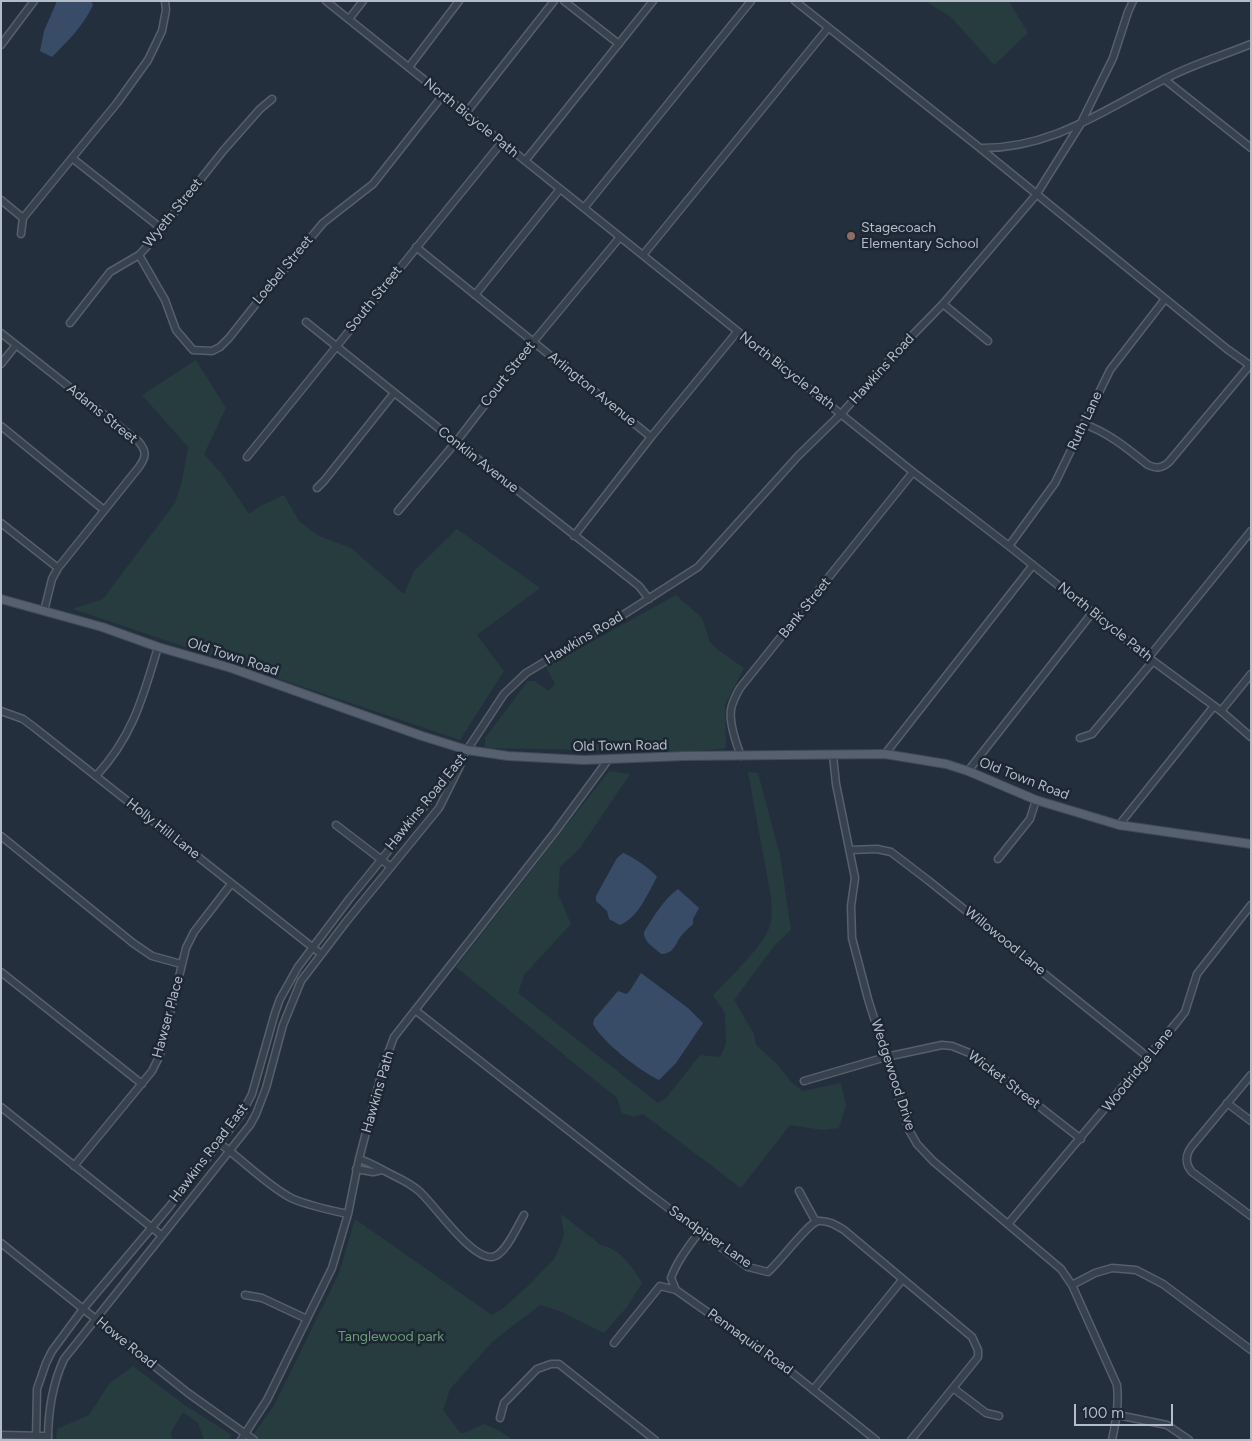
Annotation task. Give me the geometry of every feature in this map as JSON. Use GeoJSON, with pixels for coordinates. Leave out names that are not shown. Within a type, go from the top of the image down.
{"type":"FeatureCollection","features":[{"type":"Feature","properties":{"kind":"main road","name":"Old Town Road"},"geometry":{"type":"LineString","coordinates":[[1,599],[102,627],[158,647],[231,668],[422,736],[467,750],[508,756],[608,760],[885,754],[946,764],[968,771],[1036,800],[1119,825],[1251,844]]}},
{"type":"Feature","properties":{"kind":"street"},"geometry":{"type":"LineString","coordinates":[[1,45],[34,1]]}},
{"type":"Feature","properties":{"kind":"street"},"geometry":{"type":"LineString","coordinates":[[21,234],[23,218],[117,103],[148,60],[162,31],[166,10],[165,1]]}},
{"type":"Feature","properties":{"kind":"street","name":"North Bicycle Path"},"geometry":{"type":"LineString","coordinates":[[326,1],[620,238],[643,254],[737,332],[842,413],[913,472],[1092,613],[1221,711],[1251,737]]}},
{"type":"Feature","properties":{"kind":"street"},"geometry":{"type":"LineString","coordinates":[[349,19],[363,1]]}},
{"type":"Feature","properties":{"kind":"street"},"geometry":{"type":"LineString","coordinates":[[409,67],[459,1]]}},
{"type":"Feature","properties":{"kind":"street"},"geometry":{"type":"LineString","coordinates":[[466,113],[554,1]]}},
{"type":"Feature","properties":{"kind":"street"},"geometry":{"type":"LineString","coordinates":[[564,1],[619,44]]}},
{"type":"Feature","properties":{"kind":"street"},"geometry":{"type":"LineString","coordinates":[[525,161],[653,1]]}},
{"type":"Feature","properties":{"kind":"street"},"geometry":{"type":"LineString","coordinates":[[584,208],[751,1]]}},
{"type":"Feature","properties":{"kind":"street"},"geometry":{"type":"LineString","coordinates":[[795,1],[980,148],[1226,349],[1250,366],[1169,462],[1161,467],[1148,465],[1106,434],[1084,424]]}},
{"type":"Feature","properties":{"kind":"street","name":"Hawkins Road"},"geometry":{"type":"LineString","coordinates":[[467,750],[504,694],[526,673],[649,599],[698,567],[798,456],[842,413],[942,304],[1036,195],[1080,125],[1113,58],[1133,1]]}},
{"type":"Feature","properties":{"kind":"street"},"geometry":{"type":"LineString","coordinates":[[643,254],[828,28]]}},
{"type":"Feature","properties":{"kind":"street"},"geometry":{"type":"LineString","coordinates":[[980,148],[999,149],[1029,144],[1080,125],[1164,79],[1251,44]]}},
{"type":"Feature","properties":{"kind":"street"},"geometry":{"type":"LineString","coordinates":[[1164,79],[1251,148]]}},
{"type":"Feature","properties":{"kind":"street","name":"Loebel Street"},"geometry":{"type":"LineString","coordinates":[[138,255],[165,300],[176,330],[193,350],[212,351],[220,347],[324,223],[373,184],[443,96]]}},
{"type":"Feature","properties":{"kind":"street","name":"Wyeth Street"},"geometry":{"type":"LineString","coordinates":[[70,322],[110,272],[138,255],[162,229],[222,151],[260,109],[272,99]]}},
{"type":"Feature","properties":{"kind":"street","name":"South Street"},"geometry":{"type":"LineString","coordinates":[[247,457],[502,142]]}},
{"type":"Feature","properties":{"kind":"street"},"geometry":{"type":"LineString","coordinates":[[72,158],[162,229]]}},
{"type":"Feature","properties":{"kind":"street"},"geometry":{"type":"LineString","coordinates":[[475,295],[560,189]]}},
{"type":"Feature","properties":{"kind":"street"},"geometry":{"type":"LineString","coordinates":[[1,200],[23,218]]}},
{"type":"Feature","properties":{"kind":"street","name":"Court Street"},"geometry":{"type":"LineString","coordinates":[[398,512],[456,442],[534,341],[620,238]]}},
{"type":"Feature","properties":{"kind":"street","name":"Arlington Avenue"},"geometry":{"type":"LineString","coordinates":[[416,247],[651,437]]}},
{"type":"Feature","properties":{"kind":"street","name":"Ruth Lane"},"geometry":{"type":"LineString","coordinates":[[1009,546],[1052,489],[1110,370],[1165,299]]}},
{"type":"Feature","properties":{"kind":"street"},"geometry":{"type":"LineString","coordinates":[[942,304],[988,341]]}},
{"type":"Feature","properties":{"kind":"street","name":"Conklin Avenue"},"geometry":{"type":"LineString","coordinates":[[306,322],[574,536],[640,586],[649,599]]}},
{"type":"Feature","properties":{"kind":"street"},"geometry":{"type":"LineString","coordinates":[[574,536],[651,437],[737,332]]}},
{"type":"Feature","properties":{"kind":"street","name":"Adams Street"},"geometry":{"type":"LineString","coordinates":[[1,333],[139,442],[146,452],[145,458],[58,568],[52,579],[44,611]]}},
{"type":"Feature","properties":{"kind":"street"},"geometry":{"type":"LineString","coordinates":[[1,364],[16,345]]}},
{"type":"Feature","properties":{"kind":"street"},"geometry":{"type":"LineString","coordinates":[[317,488],[394,393]]}},
{"type":"Feature","properties":{"kind":"street"},"geometry":{"type":"LineString","coordinates":[[1,426],[104,510]]}},
{"type":"Feature","properties":{"kind":"street","name":"Bank Street"},"geometry":{"type":"LineString","coordinates":[[741,756],[732,724],[731,710],[734,698],[740,688],[913,472]]}},
{"type":"Feature","properties":{"kind":"street"},"geometry":{"type":"LineString","coordinates":[[1,523],[58,568]]}},
{"type":"Feature","properties":{"kind":"street"},"geometry":{"type":"LineString","coordinates":[[1080,738],[1092,734],[1251,531]]}},
{"type":"Feature","properties":{"kind":"street"},"geometry":{"type":"LineString","coordinates":[[885,754],[1033,565]]}},
{"type":"Feature","properties":{"kind":"street"},"geometry":{"type":"LineString","coordinates":[[968,771],[1092,613]]}},
{"type":"Feature","properties":{"kind":"street"},"geometry":{"type":"LineString","coordinates":[[96,776],[108,763],[131,728],[140,706],[158,647]]}},
{"type":"Feature","properties":{"kind":"street"},"geometry":{"type":"LineString","coordinates":[[1221,711],[1251,674]]}},
{"type":"Feature","properties":{"kind":"street"},"geometry":{"type":"LineString","coordinates":[[1119,825],[1214,706]]}},
{"type":"Feature","properties":{"kind":"street","name":"Holly Hill Lane"},"geometry":{"type":"LineString","coordinates":[[1,711],[29,724],[321,954]]}},
{"type":"Feature","properties":{"kind":"street","name":"Hawkins Road East"},"geometry":{"type":"LineString","coordinates":[[36,1437],[38,1389],[46,1363],[83,1309],[151,1228],[246,1106],[252,1094],[280,999],[291,978],[311,948],[429,801],[467,750]]}},
{"type":"Feature","properties":{"kind":"street","name":"Hawkins Road East"},"geometry":{"type":"LineString","coordinates":[[48,1438],[51,1394],[56,1375],[64,1359],[161,1235],[230,1151],[256,1114],[270,1075],[283,1025],[301,981],[439,808],[467,750]]}},
{"type":"Feature","properties":{"kind":"street","name":"Wedgewood Drive"},"geometry":{"type":"LineString","coordinates":[[833,755],[836,784],[855,878],[851,906],[852,938],[908,1130],[917,1144],[933,1161],[1061,1269],[1072,1285],[1117,1385],[1118,1415],[1112,1440]]}},
{"type":"Feature","properties":{"kind":"street","name":"Hawkins Path"},"geometry":{"type":"LineString","coordinates":[[241,1440],[267,1400],[332,1268],[348,1214],[356,1169],[384,1064],[394,1037],[555,832],[608,760]]}},
{"type":"Feature","properties":{"kind":"street"},"geometry":{"type":"LineString","coordinates":[[998,859],[1030,819],[1036,800]]}},
{"type":"Feature","properties":{"kind":"street"},"geometry":{"type":"LineString","coordinates":[[336,825],[391,867]]}},
{"type":"Feature","properties":{"kind":"street"},"geometry":{"type":"LineString","coordinates":[[1,836],[133,943],[152,956],[181,964]]}},
{"type":"Feature","properties":{"kind":"street","name":"Willowood Lane"},"geometry":{"type":"LineString","coordinates":[[850,850],[877,849],[891,852],[1149,1058]]}},
{"type":"Feature","properties":{"kind":"street","name":"Hawser Place"},"geometry":{"type":"LineString","coordinates":[[74,1166],[152,1071],[160,1055],[186,948],[194,932],[231,884]]}},
{"type":"Feature","properties":{"kind":"street","name":"Woodridge Lane"},"geometry":{"type":"LineString","coordinates":[[1008,1224],[1149,1058],[1185,1012],[1197,974],[1251,905]]}},
{"type":"Feature","properties":{"kind":"street"},"geometry":{"type":"LineString","coordinates":[[1,972],[142,1084]]}},
{"type":"Feature","properties":{"kind":"street","name":"Sandpiper Lane"},"geometry":{"type":"LineString","coordinates":[[415,1010],[700,1231],[748,1266],[768,1272],[782,1259],[808,1228],[816,1222]]}},
{"type":"Feature","properties":{"kind":"street","name":"Wicket Street"},"geometry":{"type":"LineString","coordinates":[[804,1081],[886,1057],[942,1045],[961,1049],[972,1054],[1081,1139]]}},
{"type":"Feature","properties":{"kind":"street"},"geometry":{"type":"LineString","coordinates":[[1251,1075],[1188,1151],[1187,1162],[1188,1168],[1197,1176],[1251,1216]]}},
{"type":"Feature","properties":{"kind":"street"},"geometry":{"type":"LineString","coordinates":[[1227,1103],[1251,1121]]}},
{"type":"Feature","properties":{"kind":"street"},"geometry":{"type":"LineString","coordinates":[[1,1107],[161,1235]]}},
{"type":"Feature","properties":{"kind":"street"},"geometry":{"type":"LineString","coordinates":[[219,1143],[275,1188],[291,1197],[319,1207],[348,1214]]}},
{"type":"Feature","properties":{"kind":"street"},"geometry":{"type":"LineString","coordinates":[[359,1159],[376,1164],[382,1170],[403,1179],[419,1191],[458,1235],[482,1254],[492,1257],[498,1254],[506,1246],[524,1215]]}},
{"type":"Feature","properties":{"kind":"street"},"geometry":{"type":"LineString","coordinates":[[356,1169],[374,1172],[382,1170]]}},
{"type":"Feature","properties":{"kind":"street"},"geometry":{"type":"LineString","coordinates":[[799,1191],[816,1222],[826,1221],[844,1230],[972,1337],[976,1344],[978,1357],[911,1440]]}},
{"type":"Feature","properties":{"kind":"street"},"geometry":{"type":"LineString","coordinates":[[676,1290],[671,1278],[672,1273],[700,1231]]}},
{"type":"Feature","properties":{"kind":"street","name":"Howe Road"},"geometry":{"type":"LineString","coordinates":[[1,1242],[188,1393],[254,1440]]}},
{"type":"Feature","properties":{"kind":"street"},"geometry":{"type":"LineString","coordinates":[[1072,1285],[1095,1273],[1112,1268],[1136,1270],[1163,1284],[1251,1350]]}},
{"type":"Feature","properties":{"kind":"street"},"geometry":{"type":"LineString","coordinates":[[813,1390],[902,1280]]}},
{"type":"Feature","properties":{"kind":"street"},"geometry":{"type":"LineString","coordinates":[[614,1343],[660,1286],[676,1290]]}},
{"type":"Feature","properties":{"kind":"street","name":"Pennaquid Road"},"geometry":{"type":"LineString","coordinates":[[676,1290],[781,1364],[876,1440]]}},
{"type":"Feature","properties":{"kind":"street"},"geometry":{"type":"LineString","coordinates":[[245,1295],[262,1298],[307,1319]]}},
{"type":"Feature","properties":{"kind":"street"},"geometry":{"type":"LineString","coordinates":[[500,1418],[504,1403],[537,1368],[559,1364],[655,1440]]}},
{"type":"Feature","properties":{"kind":"street"},"geometry":{"type":"LineString","coordinates":[[953,1388],[986,1413],[999,1416]]}},
{"type":"Feature","properties":{"kind":"street"},"geometry":{"type":"LineString","coordinates":[[1118,1415],[1167,1425],[1189,1440]]}},
{"type":"Feature","properties":{"kind":"street"},"geometry":{"type":"LineString","coordinates":[[1,1434],[48,1438]]}},
{"type":"Feature","properties":{"kind":"green space"},"geometry":{"type":"Polygon","coordinates":[[[925,1],[1009,1],[1028,33],[994,65],[951,17],[925,1]]]}},
{"type":"Feature","properties":{"kind":"green space"},"geometry":{"type":"Polygon","coordinates":[[[196,360],[226,408],[204,454],[221,473],[249,514],[260,506],[284,495],[299,521],[317,535],[351,548],[404,594],[414,571],[457,529],[540,588],[477,635],[504,671],[460,740],[73,609],[103,599],[175,503],[182,481],[188,447],[142,395],[196,360]]]}},
{"type":"Feature","properties":{"kind":"green space"},"geometry":{"type":"Polygon","coordinates":[[[676,595],[702,618],[710,642],[744,668],[725,705],[726,748],[690,752],[485,748],[485,738],[528,681],[535,681],[548,691],[555,684],[546,667],[676,595]]]}},
{"type":"Feature","properties":{"kind":"green space"},"geometry":{"type":"Polygon","coordinates":[[[609,771],[630,774],[580,848],[560,867],[558,894],[571,924],[524,975],[518,993],[658,1103],[666,1098],[700,1055],[720,1057],[726,1044],[725,1013],[713,995],[746,961],[761,942],[767,933],[771,918],[771,897],[748,772],[758,773],[780,855],[791,930],[775,945],[734,1000],[754,1034],[756,1045],[778,1065],[791,1082],[803,1091],[841,1083],[846,1105],[839,1128],[822,1130],[790,1125],[741,1188],[643,1114],[634,1117],[622,1113],[617,1098],[456,967],[609,771]]]}},
{"type":"Feature","properties":{"kind":"green space","name":"Tanglewood park"},"geometry":{"type":"Polygon","coordinates":[[[561,1214],[601,1245],[614,1250],[620,1255],[630,1265],[642,1283],[627,1307],[604,1333],[560,1311],[540,1305],[493,1341],[450,1389],[443,1410],[459,1433],[464,1433],[484,1424],[502,1432],[512,1440],[259,1440],[253,1435],[275,1404],[339,1273],[355,1219],[492,1315],[502,1309],[527,1287],[555,1258],[564,1235],[561,1214]]]}},
{"type":"Feature","properties":{"kind":"green space"},"geometry":{"type":"Polygon","coordinates":[[[133,1366],[186,1406],[232,1435],[228,1440],[204,1440],[198,1423],[183,1412],[171,1432],[172,1440],[56,1440],[57,1429],[89,1415],[109,1384],[133,1366]]]}},
{"type":"Feature","properties":{"kind":"water"},"geometry":{"type":"Polygon","coordinates":[[[57,1],[91,1],[93,5],[80,26],[52,57],[40,51],[44,31],[57,1]]]}},
{"type":"Feature","properties":{"kind":"water"},"geometry":{"type":"Polygon","coordinates":[[[623,853],[642,864],[657,877],[637,911],[620,925],[609,919],[607,911],[596,901],[596,896],[617,858],[623,853]]]}},
{"type":"Feature","properties":{"kind":"water"},"geometry":{"type":"Polygon","coordinates":[[[678,889],[699,908],[693,919],[693,924],[681,936],[674,948],[665,954],[661,954],[647,942],[644,932],[663,903],[678,889]]]}},
{"type":"Feature","properties":{"kind":"water"},"geometry":{"type":"Polygon","coordinates":[[[641,973],[688,1008],[703,1023],[676,1063],[659,1080],[622,1055],[604,1039],[593,1024],[594,1019],[618,991],[626,994],[629,992],[641,973]]]}},
{"type":"Feature","properties":{"kind":"place","name":"Stagecoach Elementary School"},"geometry":{"type":"Point","coordinates":[851,236]}}]}
